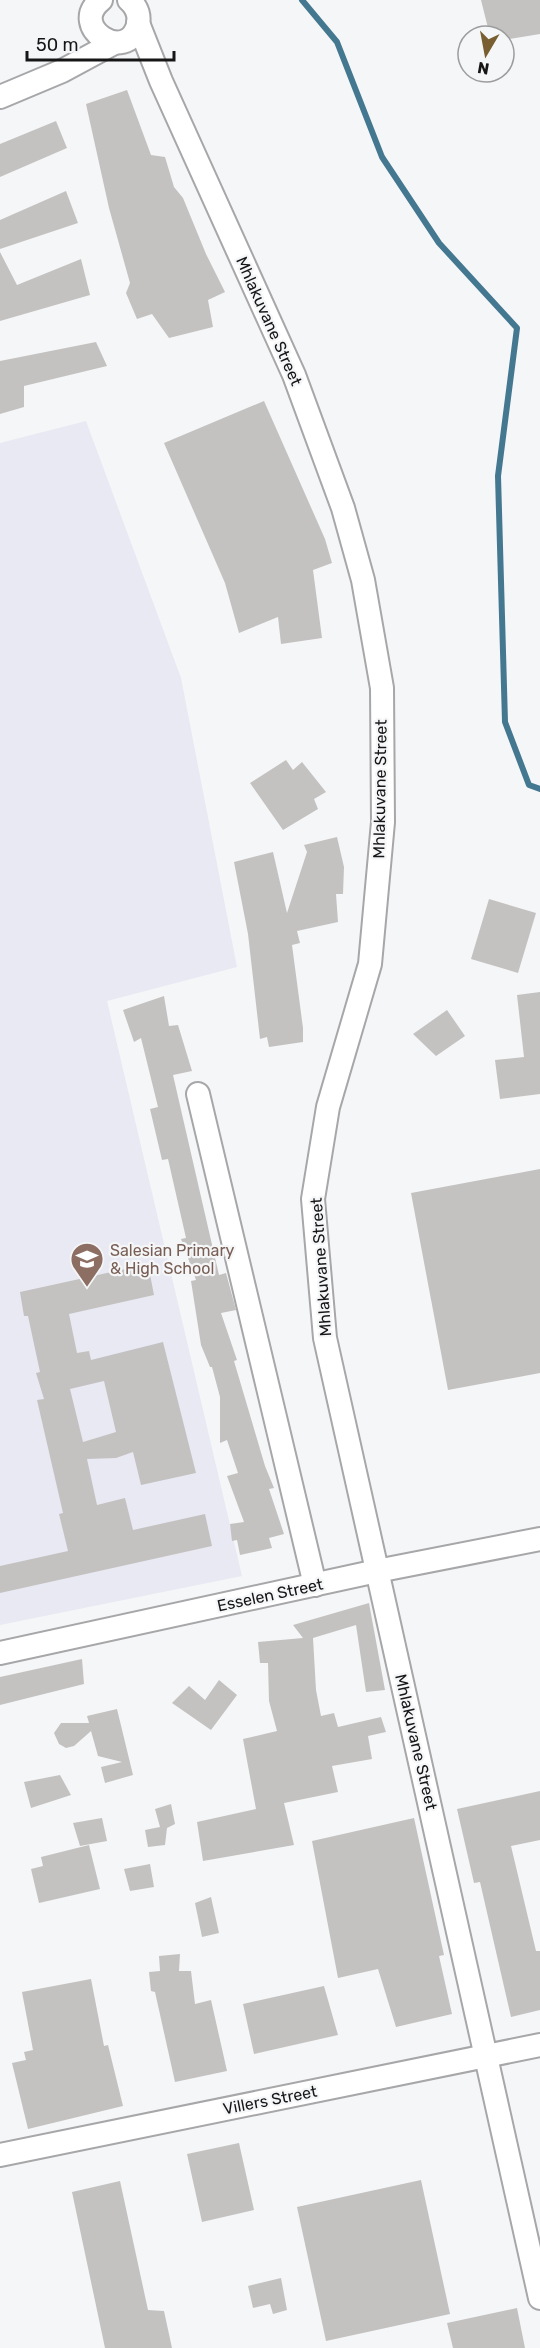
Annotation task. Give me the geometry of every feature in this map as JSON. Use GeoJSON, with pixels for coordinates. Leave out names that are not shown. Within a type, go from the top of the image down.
{"type":"FeatureCollection","features":[{"type":"Feature","properties":{"kind":"street"},"geometry":{"type":"LineString","coordinates":[[62,71],[92,22],[94,9],[101,0]]}},
{"type":"Feature","properties":{"kind":"street"},"geometry":{"type":"LineString","coordinates":[[0,97],[62,71],[133,35],[133,7]]}},
{"type":"Feature","properties":{"kind":"street","name":"Mhlakuvane Street"},"geometry":{"type":"LineString","coordinates":[[133,7],[161,81],[294,375],[343,508],[363,580],[382,688],[382,822],[370,964],[328,1107],[313,1199],[325,1338],[540,2298]]}},
{"type":"Feature","properties":{"kind":"street","name":"Mhlakuvane Street"},"geometry":{"type":"LineString","coordinates":[[92,22],[93,28],[102,38],[118,42],[161,81]]}},
{"type":"Feature","properties":{"kind":"street"},"geometry":{"type":"LineString","coordinates":[[198,1094],[315,1585]]}},
{"type":"Feature","properties":{"kind":"street","name":"Esselen Street"},"geometry":{"type":"LineString","coordinates":[[0,1653],[377,1571],[540,1539]]}},
{"type":"Feature","properties":{"kind":"street","name":"Villers Street"},"geometry":{"type":"LineString","coordinates":[[0,2155],[540,2046]]}},
{"type":"Feature","properties":{"kind":"shaded area","name":"Salesian Primary & High School"},"geometry":{"type":"Polygon","coordinates":[[[86,421],[181,678],[237,967],[107,1001],[242,1576],[0,1625],[0,443],[86,421]]]}},
{"type":"Feature","properties":{"kind":"building"},"geometry":{"type":"Polygon","coordinates":[[[481,0],[540,0],[540,34],[516,38],[516,24],[487,24],[481,0]]]}},
{"type":"Feature","properties":{"kind":"building"},"geometry":{"type":"Polygon","coordinates":[[[127,90],[151,155],[165,157],[174,187],[183,198],[206,254],[225,292],[208,300],[213,327],[169,338],[152,314],[137,319],[126,293],[130,283],[109,208],[86,104],[127,90]]]}},
{"type":"Feature","properties":{"kind":"building"},"geometry":{"type":"Polygon","coordinates":[[[56,121],[67,148],[0,177],[0,144],[56,121]]]}},
{"type":"Feature","properties":{"kind":"building"},"geometry":{"type":"Polygon","coordinates":[[[66,191],[78,223],[0,249],[0,220],[66,191]]]}},
{"type":"Feature","properties":{"kind":"building"},"geometry":{"type":"Polygon","coordinates":[[[0,252],[17,285],[81,259],[90,295],[0,321],[0,252]]]}},
{"type":"Feature","properties":{"kind":"building"},"geometry":{"type":"Polygon","coordinates":[[[96,342],[107,366],[24,386],[24,407],[0,414],[0,361],[96,342]]]}},
{"type":"Feature","properties":{"kind":"building"},"geometry":{"type":"Polygon","coordinates":[[[264,401],[325,539],[332,563],[313,570],[322,638],[281,644],[278,617],[239,633],[225,583],[164,443],[264,401]]]}},
{"type":"Feature","properties":{"kind":"building"},"geometry":{"type":"Polygon","coordinates":[[[286,760],[293,770],[302,762],[326,792],[314,799],[318,809],[283,830],[250,783],[286,760]]]}},
{"type":"Feature","properties":{"kind":"building"},"geometry":{"type":"Polygon","coordinates":[[[337,837],[344,867],[343,894],[336,894],[338,922],[297,931],[300,943],[292,945],[303,1042],[269,1047],[267,1037],[260,1039],[248,934],[234,862],[273,852],[287,913],[307,852],[304,845],[337,837]]]}},
{"type":"Feature","properties":{"kind":"building"},"geometry":{"type":"Polygon","coordinates":[[[489,899],[536,913],[518,973],[471,959],[489,899]]]}},
{"type":"Feature","properties":{"kind":"building"},"geometry":{"type":"Polygon","coordinates":[[[540,992],[540,1094],[500,1099],[495,1060],[524,1057],[517,995],[540,992]]]}},
{"type":"Feature","properties":{"kind":"building"},"geometry":{"type":"Polygon","coordinates":[[[164,996],[169,1026],[178,1025],[192,1071],[173,1075],[219,1275],[226,1273],[236,1310],[221,1313],[237,1360],[234,1361],[265,1466],[274,1488],[269,1489],[284,1534],[269,1538],[272,1548],[240,1555],[237,1540],[232,1541],[230,1524],[244,1522],[227,1476],[238,1473],[227,1440],[220,1443],[220,1397],[212,1367],[201,1345],[191,1281],[196,1280],[181,1239],[186,1238],[168,1159],[162,1160],[150,1109],[158,1107],[141,1038],[134,1042],[123,1010],[164,996]]]}},
{"type":"Feature","properties":{"kind":"building"},"geometry":{"type":"Polygon","coordinates":[[[447,1010],[465,1036],[436,1056],[413,1034],[447,1010]]]}},
{"type":"Feature","properties":{"kind":"building"},"geometry":{"type":"Polygon","coordinates":[[[540,1169],[540,1373],[448,1390],[411,1193],[540,1169]]]}},
{"type":"Feature","properties":{"kind":"building"},"geometry":{"type":"Polygon","coordinates":[[[148,1264],[154,1295],[69,1314],[77,1353],[89,1351],[91,1360],[163,1342],[196,1473],[141,1485],[133,1452],[116,1458],[87,1459],[97,1505],[125,1498],[133,1530],[205,1514],[212,1546],[0,1593],[0,1566],[68,1551],[59,1514],[63,1513],[37,1400],[44,1399],[36,1373],[40,1372],[28,1316],[24,1316],[20,1292],[148,1264]],[[104,1381],[70,1389],[83,1442],[116,1432],[104,1381]]]}},
{"type":"Feature","properties":{"kind":"building"},"geometry":{"type":"Polygon","coordinates":[[[369,1603],[385,1690],[366,1692],[356,1625],[313,1638],[316,1690],[321,1716],[334,1713],[338,1727],[381,1717],[386,1732],[368,1736],[372,1759],[332,1766],[338,1792],[284,1803],[294,1845],[203,1861],[197,1822],[256,1809],[243,1739],[277,1731],[269,1701],[268,1663],[260,1663],[258,1642],[303,1638],[293,1625],[369,1603]]]}},
{"type":"Feature","properties":{"kind":"building"},"geometry":{"type":"Polygon","coordinates":[[[82,1659],[84,1684],[0,1705],[0,1677],[82,1659]]]}},
{"type":"Feature","properties":{"kind":"building"},"geometry":{"type":"Polygon","coordinates":[[[219,1680],[237,1695],[211,1730],[172,1703],[189,1686],[205,1700],[219,1680]]]}},
{"type":"Feature","properties":{"kind":"building"},"geometry":{"type":"Polygon","coordinates":[[[117,1709],[133,1775],[105,1783],[101,1767],[122,1762],[98,1756],[91,1731],[74,1746],[66,1748],[59,1744],[54,1733],[61,1723],[89,1723],[87,1716],[117,1709]]]}},
{"type":"Feature","properties":{"kind":"building"},"geometry":{"type":"Polygon","coordinates":[[[60,1775],[71,1795],[31,1808],[24,1782],[60,1775]]]}},
{"type":"Feature","properties":{"kind":"building"},"geometry":{"type":"Polygon","coordinates":[[[540,1791],[540,1840],[511,1846],[536,1951],[540,1951],[540,2010],[511,2017],[480,1882],[474,1883],[457,1809],[540,1791]]]}},
{"type":"Feature","properties":{"kind":"building"},"geometry":{"type":"Polygon","coordinates":[[[171,1804],[175,1824],[167,1828],[165,1845],[148,1847],[145,1830],[160,1827],[155,1809],[171,1804]]]}},
{"type":"Feature","properties":{"kind":"building"},"geometry":{"type":"Polygon","coordinates":[[[102,1818],[107,1841],[80,1846],[73,1823],[102,1818]]]}},
{"type":"Feature","properties":{"kind":"building"},"geometry":{"type":"Polygon","coordinates":[[[414,1818],[444,1955],[439,1956],[452,2014],[396,2027],[378,1969],[338,1978],[312,1841],[414,1818]]]}},
{"type":"Feature","properties":{"kind":"building"},"geometry":{"type":"Polygon","coordinates":[[[89,1845],[100,1889],[39,1903],[31,1869],[43,1866],[41,1857],[89,1845]]]}},
{"type":"Feature","properties":{"kind":"building"},"geometry":{"type":"Polygon","coordinates":[[[150,1864],[154,1887],[130,1891],[124,1869],[150,1864]]]}},
{"type":"Feature","properties":{"kind":"building"},"geometry":{"type":"Polygon","coordinates":[[[211,1897],[219,1933],[202,1937],[195,1903],[211,1897]]]}},
{"type":"Feature","properties":{"kind":"building"},"geometry":{"type":"Polygon","coordinates":[[[180,1954],[179,1971],[191,1971],[195,2004],[211,2000],[227,2071],[175,2082],[155,1992],[151,1991],[149,1972],[160,1971],[159,1956],[180,1954]]]}},
{"type":"Feature","properties":{"kind":"building"},"geometry":{"type":"Polygon","coordinates":[[[91,1979],[104,2046],[108,2045],[123,2106],[28,2129],[12,2063],[26,2060],[24,2052],[33,2050],[22,1992],[91,1979]]]}},
{"type":"Feature","properties":{"kind":"building"},"geometry":{"type":"Polygon","coordinates":[[[324,1986],[338,2035],[254,2054],[243,2004],[324,1986]]]}},
{"type":"Feature","properties":{"kind":"building"},"geometry":{"type":"Polygon","coordinates":[[[239,2143],[254,2210],[202,2222],[187,2154],[239,2143]]]}},
{"type":"Feature","properties":{"kind":"building"},"geometry":{"type":"Polygon","coordinates":[[[421,2180],[450,2314],[326,2341],[297,2207],[421,2180]]]}},
{"type":"Feature","properties":{"kind":"building"},"geometry":{"type":"Polygon","coordinates":[[[120,2181],[148,2310],[164,2311],[172,2348],[105,2348],[72,2192],[120,2181]]]}},
{"type":"Feature","properties":{"kind":"building"},"geometry":{"type":"Polygon","coordinates":[[[281,2278],[287,2310],[273,2314],[270,2304],[253,2308],[248,2286],[281,2278]]]}},
{"type":"Feature","properties":{"kind":"building"},"geometry":{"type":"Polygon","coordinates":[[[517,2308],[525,2348],[453,2348],[447,2323],[517,2308]]]}},
{"type":"Feature","properties":{"kind":"waterway"},"geometry":{"type":"LineString","coordinates":[[302,0],[337,42],[382,157],[439,243],[517,328],[498,476],[505,722],[529,785],[540,789]]}},
{"type":"Feature","properties":{"kind":"place","name":"Salesian Primary & High School"},"geometry":{"type":"Point","coordinates":[87,1288]}}]}
